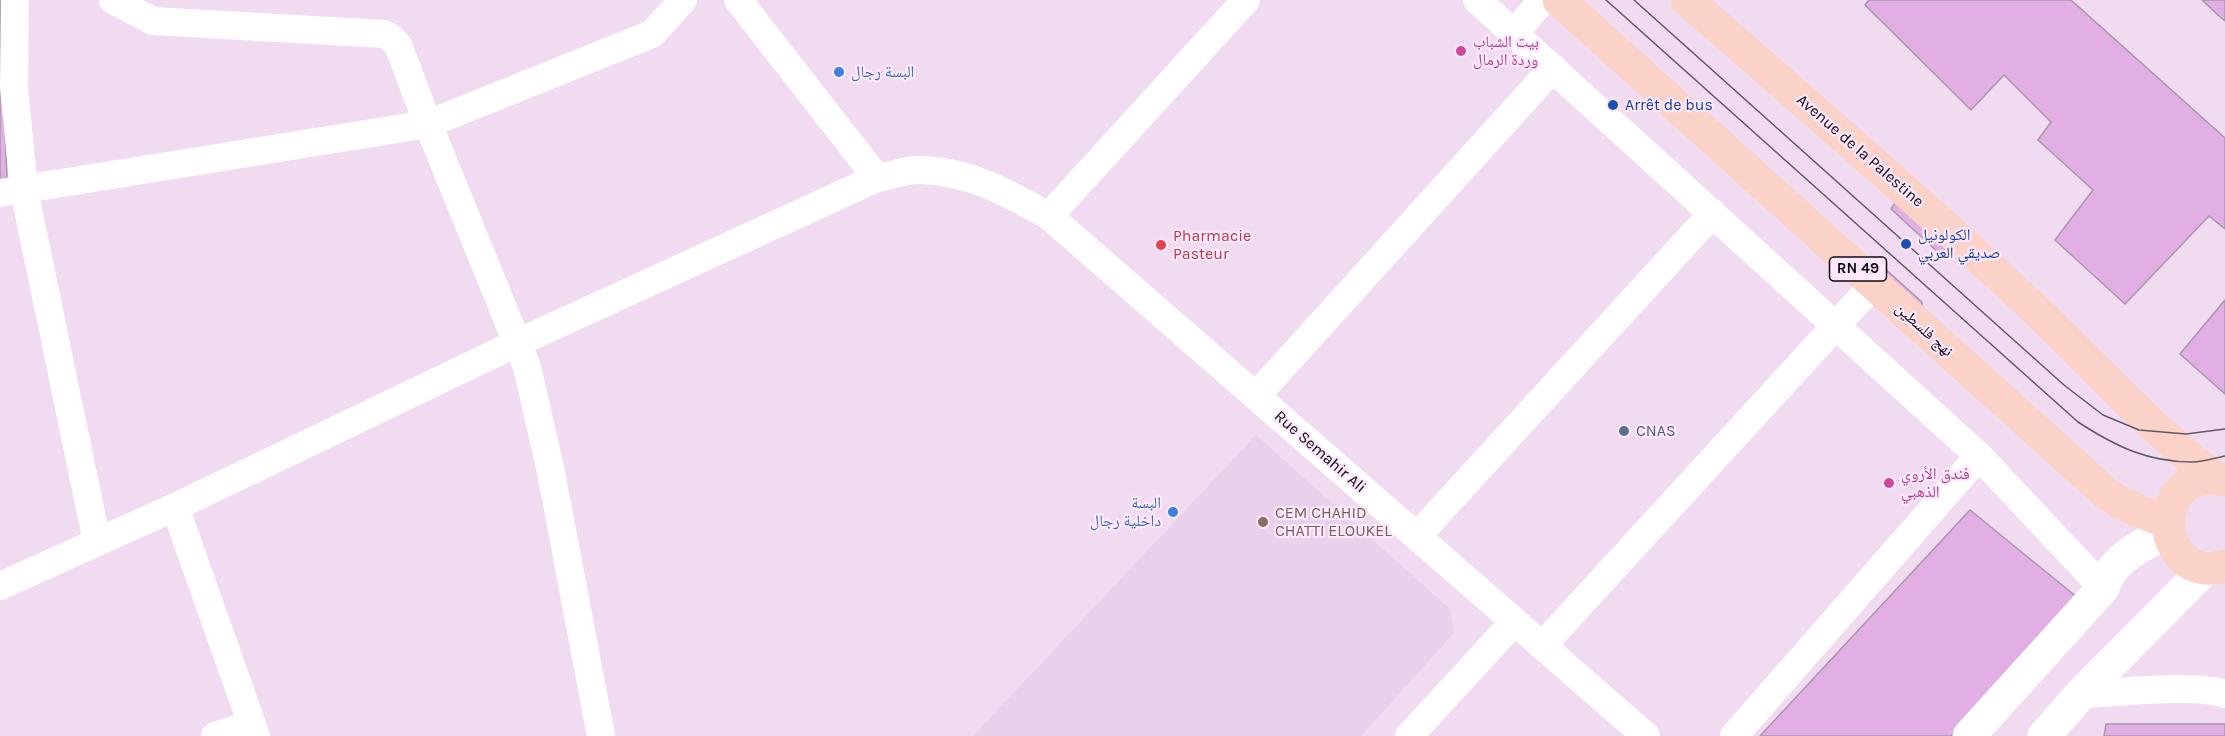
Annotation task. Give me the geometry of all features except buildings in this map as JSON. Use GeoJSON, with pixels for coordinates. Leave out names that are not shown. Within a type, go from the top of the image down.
{"type":"FeatureCollection","features":[{"type":"Feature","properties":{"kind":"main road","name":"نهج فلسطين"},"geometry":{"type":"LineString","coordinates":[[1558,0],[2107,494],[2122,504],[2168,526]]}},
{"type":"Feature","properties":{"kind":"main road","name":"Avenue de la Palestine"},"geometry":{"type":"LineString","coordinates":[[1687,0],[1929,211],[2048,321],[2159,432],[2220,479]]}},
{"type":"Feature","properties":{"kind":"main road"},"geometry":{"type":"LineString","coordinates":[[2218,569],[2193,564],[2181,556],[2173,545],[2168,526],[2170,507],[2177,495],[2188,485],[2200,480],[2220,479]]}},
{"type":"Feature","properties":{"kind":"main road"},"geometry":{"type":"LineString","coordinates":[[1969,736],[2103,588],[2106,578],[2127,555],[2168,526]]}},
{"type":"Feature","properties":{"kind":"main road"},"geometry":{"type":"LineString","coordinates":[[2044,736],[2082,694],[2218,569]]}},
{"type":"Feature","properties":{"kind":"street"},"geometry":{"type":"LineString","coordinates":[[15,0],[12,192],[97,542]]}},
{"type":"Feature","properties":{"kind":"street"},"geometry":{"type":"LineString","coordinates":[[112,0],[153,21],[384,34],[398,45],[527,367],[551,472],[602,736]]}},
{"type":"Feature","properties":{"kind":"street"},"geometry":{"type":"LineString","coordinates":[[12,192],[428,124],[652,34],[683,0]]}},
{"type":"Feature","properties":{"kind":"street"},"geometry":{"type":"LineString","coordinates":[[738,0],[877,178]]}},
{"type":"Feature","properties":{"kind":"street"},"geometry":{"type":"LineString","coordinates":[[1049,216],[1246,0]]}},
{"type":"Feature","properties":{"kind":"street"},"geometry":{"type":"LineString","coordinates":[[1477,0],[1979,456],[2103,588]]}},
{"type":"Feature","properties":{"kind":"street"},"geometry":{"type":"LineString","coordinates":[[1514,33],[1543,0]]}},
{"type":"Feature","properties":{"kind":"street"},"geometry":{"type":"LineString","coordinates":[[1256,396],[1553,69]]}},
{"type":"Feature","properties":{"kind":"street","name":"Rue Semahir Ali"},"geometry":{"type":"LineString","coordinates":[[0,586],[175,507],[516,344],[877,178],[917,170],[965,176],[1000,189],[1049,216],[1646,736]]}},
{"type":"Feature","properties":{"kind":"street"},"geometry":{"type":"LineString","coordinates":[[1418,536],[1713,213]]}},
{"type":"Feature","properties":{"kind":"street"},"geometry":{"type":"LineString","coordinates":[[1542,646],[1874,284]]}},
{"type":"Feature","properties":{"kind":"street"},"geometry":{"type":"LineString","coordinates":[[1734,736],[1979,456]]}},
{"type":"Feature","properties":{"kind":"street"},"geometry":{"type":"LineString","coordinates":[[175,507],[254,730],[215,736]]}},
{"type":"Feature","properties":{"kind":"street"},"geometry":{"type":"LineString","coordinates":[[1409,736],[1514,622]]}},
{"type":"Feature","properties":{"kind":"street"},"geometry":{"type":"LineString","coordinates":[[2082,694],[2186,689],[2217,691],[2225,694]]}},
{"type":"Feature","properties":{"kind":"shaded area","name":"CEM CHAHID CHATTI ELOUKEL"},"geometry":{"type":"Polygon","coordinates":[[[1256,435],[1450,609],[1454,633],[1361,736],[973,736],[1256,435]]]}},
{"type":"Feature","properties":{"kind":"tram line"},"geometry":{"type":"LineString","coordinates":[[1606,0],[2078,422],[2118,445],[2146,456],[2196,462],[2225,456]]}},
{"type":"Feature","properties":{"kind":"tram line"},"geometry":{"type":"LineString","coordinates":[[1634,0],[2064,385],[2103,415],[2139,430],[2186,434],[2225,429]]}},
{"type":"Feature","properties":{"kind":"place","name":"بيت الشباب وردة الرمال"},"geometry":{"type":"Point","coordinates":[1461,51]}},
{"type":"Feature","properties":{"kind":"place","name":"البسة رجال"},"geometry":{"type":"Point","coordinates":[839,72]}},
{"type":"Feature","properties":{"kind":"place","name":"Arrêt de bus"},"geometry":{"type":"Point","coordinates":[1613,105]}},
{"type":"Feature","properties":{"kind":"place","name":"الكولونيل صديقي العربي"},"geometry":{"type":"Point","coordinates":[1906,244]}},
{"type":"Feature","properties":{"kind":"place","name":"Pharmacie Pasteur"},"geometry":{"type":"Point","coordinates":[1161,245]}},
{"type":"Feature","properties":{"kind":"place","name":"CNAS"},"geometry":{"type":"Point","coordinates":[1624,431]}},
{"type":"Feature","properties":{"kind":"place","name":"فندق الأروي الذهبي"},"geometry":{"type":"Point","coordinates":[1889,483]}},
{"type":"Feature","properties":{"kind":"place","name":"البسة داخلية رجال"},"geometry":{"type":"Point","coordinates":[1173,512]}},
{"type":"Feature","properties":{"kind":"place","name":"CEM CHAHID CHATTI ELOUKEL"},"geometry":{"type":"Point","coordinates":[1263,522]}}]}
